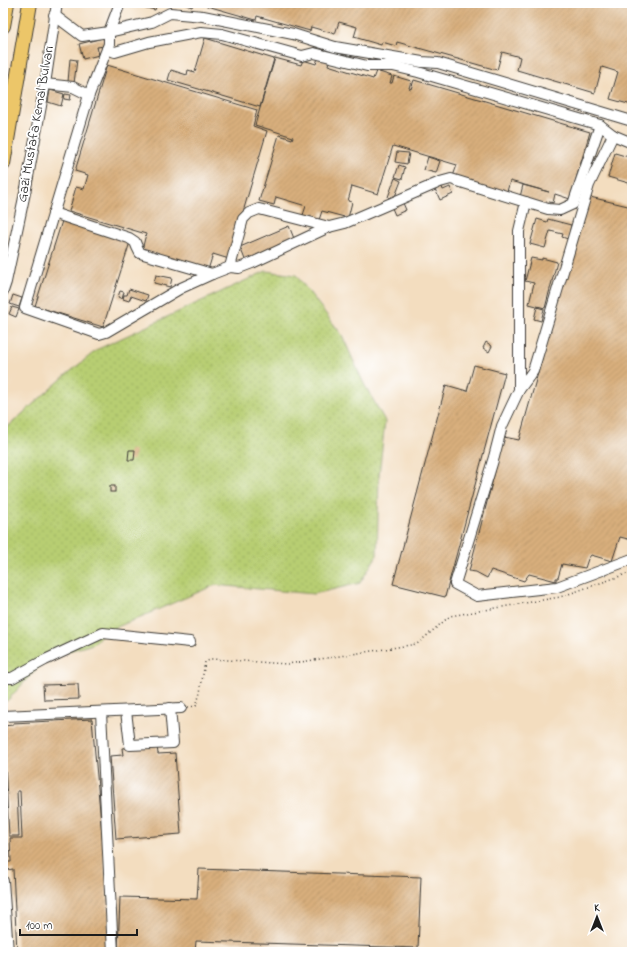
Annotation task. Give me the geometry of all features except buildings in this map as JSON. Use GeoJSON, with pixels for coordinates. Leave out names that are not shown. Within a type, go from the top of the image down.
{"type":"FeatureCollection","features":[{"type":"Feature","properties":{"kind":"highway"},"geometry":{"type":"LineString","coordinates":[[3,26],[7,3]]}},
{"type":"Feature","properties":{"kind":"highway","name":"Gazi Mustafa Kemal Bulvarı"},"geometry":{"type":"LineString","coordinates":[[3,164],[30,3]]}},
{"type":"Feature","properties":{"kind":"street","name":"Gazi Mustafa Kemal Bulvarı"},"geometry":{"type":"LineString","coordinates":[[3,291],[26,188],[45,84],[54,15],[57,3]]}},
{"type":"Feature","properties":{"kind":"street"},"geometry":{"type":"LineString","coordinates":[[120,3],[110,32],[110,44],[89,95],[25,308],[99,334],[106,332],[182,288],[212,274],[230,267],[239,268],[252,264],[329,227],[345,223],[440,182],[451,179],[548,209],[560,210],[573,204],[607,130]]}},
{"type":"Feature","properties":{"kind":"street"},"geometry":{"type":"LineString","coordinates":[[54,15],[82,36],[110,32],[152,22],[171,8],[293,34],[335,47],[422,62],[438,63],[632,121]]}},
{"type":"Feature","properties":{"kind":"street"},"geometry":{"type":"LineString","coordinates":[[107,49],[115,52],[149,42],[201,32],[222,34],[302,56],[314,54],[367,66],[393,66],[418,72],[607,130],[632,143]]}},
{"type":"Feature","properties":{"kind":"street"},"geometry":{"type":"LineString","coordinates":[[418,72],[422,62]]}},
{"type":"Feature","properties":{"kind":"street"},"geometry":{"type":"LineString","coordinates":[[45,84],[73,87],[89,95]]}},
{"type":"Feature","properties":{"kind":"street"},"geometry":{"type":"LineString","coordinates":[[612,114],[533,371],[519,390],[502,426],[455,584],[477,596],[557,587],[632,559]]}},
{"type":"Feature","properties":{"kind":"street"},"geometry":{"type":"LineString","coordinates":[[519,390],[519,231],[526,202]]}},
{"type":"Feature","properties":{"kind":"street"},"geometry":{"type":"LineString","coordinates":[[230,267],[243,219],[249,213],[259,209],[329,227]]}},
{"type":"Feature","properties":{"kind":"street"},"geometry":{"type":"LineString","coordinates":[[53,213],[129,238],[135,242],[140,253],[212,274]]}},
{"type":"Feature","properties":{"kind":"street"},"geometry":{"type":"LineString","coordinates":[[3,678],[12,678],[45,660],[103,633],[190,642]]}},
{"type":"Feature","properties":{"kind":"street"},"geometry":{"type":"LineString","coordinates":[[3,716],[175,708],[173,743],[130,745],[126,711]]}},
{"type":"Feature","properties":{"kind":"street"},"geometry":{"type":"LineString","coordinates":[[101,712],[114,952]]}},
{"type":"Feature","properties":{"kind":"street"},"geometry":{"type":"LineString","coordinates":[[3,881],[8,952]]}},
{"type":"Feature","properties":{"kind":"path"},"geometry":{"type":"LineString","coordinates":[[175,708],[196,706],[200,693],[205,662],[212,659],[288,664],[417,644],[450,616],[560,597],[632,572]]}},
{"type":"Feature","properties":{"kind":"green space"},"geometry":{"type":"Polygon","coordinates":[[[266,271],[296,275],[342,335],[363,382],[385,421],[379,475],[377,555],[360,583],[314,594],[215,585],[103,633],[93,644],[47,657],[7,701],[3,701],[3,431],[66,375],[98,349],[266,271]]]}}]}
